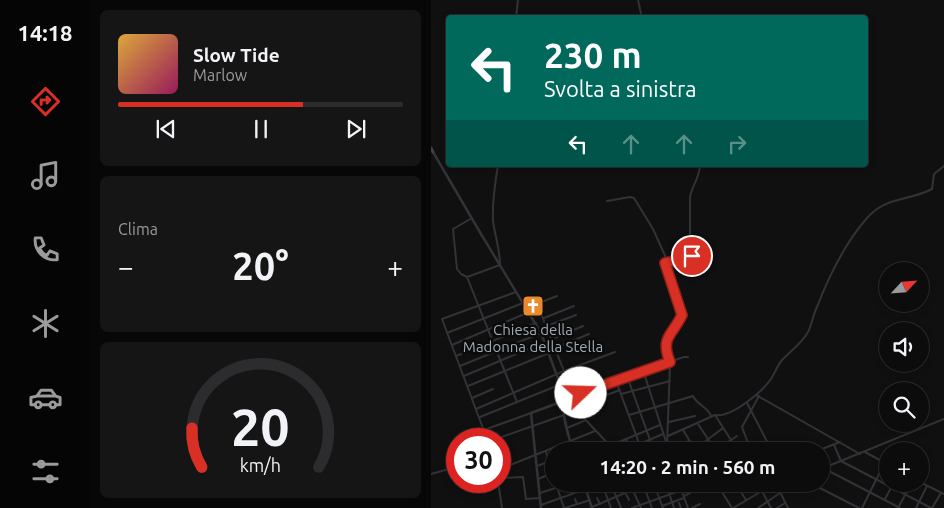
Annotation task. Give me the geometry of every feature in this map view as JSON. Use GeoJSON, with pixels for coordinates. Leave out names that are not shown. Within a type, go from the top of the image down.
{"type":"FeatureCollection","features":[{"type":"Feature","properties":{"kind":"street"},"geometry":{"type":"LineString","coordinates":[[516,15],[518,0]]}},
{"type":"Feature","properties":{"kind":"street"},"geometry":{"type":"LineString","coordinates":[[638,0],[641,15]]}},
{"type":"Feature","properties":{"kind":"street"},"geometry":{"type":"LineString","coordinates":[[432,150],[536,323],[545,342],[565,400],[606,442]]}},
{"type":"Feature","properties":{"kind":"street"},"geometry":{"type":"LineString","coordinates":[[669,436],[715,415],[721,416],[747,404],[771,380],[781,361],[801,342],[808,332],[826,285],[843,253],[867,218],[883,205],[894,200],[916,196],[932,189],[934,174],[944,166]]}},
{"type":"Feature","properties":{"kind":"street"},"geometry":{"type":"LineString","coordinates":[[499,167],[494,188],[493,222],[500,250],[500,265]]}},
{"type":"Feature","properties":{"kind":"street"},"geometry":{"type":"LineString","coordinates":[[665,263],[692,256],[689,234],[690,197],[698,179],[700,167]]}},
{"type":"Feature","properties":{"kind":"street"},"geometry":{"type":"LineString","coordinates":[[607,201],[634,198],[653,229],[667,260],[665,263],[682,315],[678,324],[666,339],[666,349],[670,362],[668,442]]}},
{"type":"Feature","properties":{"kind":"street"},"geometry":{"type":"LineString","coordinates":[[472,218],[453,229],[457,270],[467,277],[517,402]]}},
{"type":"Feature","properties":{"kind":"street"},"geometry":{"type":"LineString","coordinates":[[467,277],[500,265]]}},
{"type":"Feature","properties":{"kind":"street"},"geometry":{"type":"LineString","coordinates":[[483,428],[442,319],[517,292]]}},
{"type":"Feature","properties":{"kind":"street"},"geometry":{"type":"LineString","coordinates":[[452,345],[529,311],[538,306],[539,303],[557,296]]}},
{"type":"Feature","properties":{"kind":"street"},"geometry":{"type":"LineString","coordinates":[[447,334],[523,303]]}},
{"type":"Feature","properties":{"kind":"street"},"geometry":{"type":"LineString","coordinates":[[538,306],[564,371]]}},
{"type":"Feature","properties":{"kind":"street"},"geometry":{"type":"LineString","coordinates":[[544,318],[575,306]]}},
{"type":"Feature","properties":{"kind":"street"},"geometry":{"type":"LineString","coordinates":[[547,326],[576,315]]}},
{"type":"Feature","properties":{"kind":"street"},"geometry":{"type":"LineString","coordinates":[[456,356],[536,323]]}},
{"type":"Feature","properties":{"kind":"street"},"geometry":{"type":"LineString","coordinates":[[552,339],[583,326]]}},
{"type":"Feature","properties":{"kind":"street"},"geometry":{"type":"LineString","coordinates":[[460,366],[541,333]]}},
{"type":"Feature","properties":{"kind":"street"},"geometry":{"type":"LineString","coordinates":[[555,348],[589,334]]}},
{"type":"Feature","properties":{"kind":"street"},"geometry":{"type":"LineString","coordinates":[[463,376],[545,342]]}},
{"type":"Feature","properties":{"kind":"street"},"geometry":{"type":"LineString","coordinates":[[476,409],[564,371],[615,352]]}},
{"type":"Feature","properties":{"kind":"street"},"geometry":{"type":"LineString","coordinates":[[467,387],[549,353]]}},
{"type":"Feature","properties":{"kind":"street"},"geometry":{"type":"LineString","coordinates":[[490,428],[643,370],[688,357]]}},
{"type":"Feature","properties":{"kind":"street"},"geometry":{"type":"LineString","coordinates":[[643,370],[666,442]]}},
{"type":"Feature","properties":{"kind":"street"},"geometry":{"type":"LineString","coordinates":[[627,376],[650,440]]}},
{"type":"Feature","properties":{"kind":"street"},"geometry":{"type":"LineString","coordinates":[[616,380],[638,442]]}},
{"type":"Feature","properties":{"kind":"street"},"geometry":{"type":"LineString","coordinates":[[621,394],[670,381]]}},
{"type":"Feature","properties":{"kind":"street"},"geometry":{"type":"LineString","coordinates":[[479,418],[559,385]]}},
{"type":"Feature","properties":{"kind":"street"},"geometry":{"type":"LineString","coordinates":[[472,398],[493,389]]}},
{"type":"Feature","properties":{"kind":"street"},"geometry":{"type":"LineString","coordinates":[[581,393],[595,410],[601,404],[589,390]]}},
{"type":"Feature","properties":{"kind":"street"},"geometry":{"type":"LineString","coordinates":[[596,399],[620,390]]}},
{"type":"Feature","properties":{"kind":"street"},"geometry":{"type":"LineString","coordinates":[[756,394],[861,454]]}},
{"type":"Feature","properties":{"kind":"street"},"geometry":{"type":"LineString","coordinates":[[629,416],[693,396],[695,402],[708,410],[711,417]]}},
{"type":"Feature","properties":{"kind":"street"},"geometry":{"type":"LineString","coordinates":[[748,442],[742,427],[759,396]]}},
{"type":"Feature","properties":{"kind":"street"},"geometry":{"type":"LineString","coordinates":[[565,400],[563,406],[570,442],[596,430]]}},
{"type":"Feature","properties":{"kind":"street"},"geometry":{"type":"LineString","coordinates":[[747,404],[767,442]]}},
{"type":"Feature","properties":{"kind":"street"},"geometry":{"type":"LineString","coordinates":[[531,413],[541,507],[580,492]]}},
{"type":"Feature","properties":{"kind":"street"},"geometry":{"type":"LineString","coordinates":[[511,434],[565,415]]}},
{"type":"Feature","properties":{"kind":"street"},"geometry":{"type":"LineString","coordinates":[[715,415],[731,440]]}},
{"type":"Feature","properties":{"kind":"street"},"geometry":{"type":"LineString","coordinates":[[669,422],[695,416]]}},
{"type":"Feature","properties":{"kind":"street"},"geometry":{"type":"LineString","coordinates":[[830,465],[944,419]]}},
{"type":"Feature","properties":{"kind":"street"},"geometry":{"type":"LineString","coordinates":[[567,428],[586,420]]}},
{"type":"Feature","properties":{"kind":"street"},"geometry":{"type":"LineString","coordinates":[[698,423],[710,442]]}},
{"type":"Feature","properties":{"kind":"street"},"geometry":{"type":"LineString","coordinates":[[619,442],[661,425]]}},
{"type":"Feature","properties":{"kind":"street"},"geometry":{"type":"LineString","coordinates":[[705,442],[723,428]]}},
{"type":"Feature","properties":{"kind":"street"},"geometry":{"type":"LineString","coordinates":[[683,430],[689,441]]}},
{"type":"Feature","properties":{"kind":"street"},"geometry":{"type":"LineString","coordinates":[[644,442],[663,434]]}},
{"type":"Feature","properties":{"kind":"street"},"geometry":{"type":"LineString","coordinates":[[728,442],[737,436]]}},
{"type":"Feature","properties":{"kind":"street"},"geometry":{"type":"LineString","coordinates":[[830,446],[840,442]]}},
{"type":"Feature","properties":{"kind":"street"},"geometry":{"type":"LineString","coordinates":[[834,444],[841,461],[879,481]]}},
{"type":"Feature","properties":{"kind":"street"},"geometry":{"type":"LineString","coordinates":[[511,465],[545,451]]}},
{"type":"Feature","properties":{"kind":"street"},"geometry":{"type":"LineString","coordinates":[[865,452],[879,459]]}},
{"type":"Feature","properties":{"kind":"street"},"geometry":{"type":"LineString","coordinates":[[537,466],[545,463]]}},
{"type":"Feature","properties":{"kind":"street"},"geometry":{"type":"LineString","coordinates":[[431,474],[446,470]]}},
{"type":"Feature","properties":{"kind":"street"},"geometry":{"type":"LineString","coordinates":[[830,472],[899,508],[905,494]]}},
{"type":"Feature","properties":{"kind":"street"},"geometry":{"type":"LineString","coordinates":[[828,492],[860,508],[879,474]]}},
{"type":"Feature","properties":{"kind":"street"},"geometry":{"type":"LineString","coordinates":[[511,478],[523,477],[526,499],[540,498]]}},
{"type":"Feature","properties":{"kind":"street"},"geometry":{"type":"LineString","coordinates":[[539,479],[545,477]]}},
{"type":"Feature","properties":{"kind":"street"},"geometry":{"type":"LineString","coordinates":[[901,492],[932,508],[942,494],[929,487]]}},
{"type":"Feature","properties":{"kind":"street"},"geometry":{"type":"LineString","coordinates":[[540,493],[545,492]]}},
{"type":"Feature","properties":{"kind":"street"},"geometry":{"type":"LineString","coordinates":[[559,492],[565,508],[590,500]]}},
{"type":"Feature","properties":{"kind":"street"},"geometry":{"type":"LineString","coordinates":[[587,492],[592,508],[631,492]]}},
{"type":"Feature","properties":{"kind":"street"},"geometry":{"type":"LineString","coordinates":[[605,492],[611,508]]}},
{"type":"Feature","properties":{"kind":"street"},"geometry":{"type":"LineString","coordinates":[[614,492],[621,508]]}},
{"type":"Feature","properties":{"kind":"street"},"geometry":{"type":"LineString","coordinates":[[634,492],[641,506]]}},
{"type":"Feature","properties":{"kind":"street"},"geometry":{"type":"LineString","coordinates":[[644,492],[652,508]]}},
{"type":"Feature","properties":{"kind":"street"},"geometry":{"type":"LineString","coordinates":[[657,492],[663,507],[693,492]]}},
{"type":"Feature","properties":{"kind":"street"},"geometry":{"type":"LineString","coordinates":[[632,508],[675,492]]}},
{"type":"Feature","properties":{"kind":"street"},"geometry":{"type":"LineString","coordinates":[[682,492],[688,508]]}},
{"type":"Feature","properties":{"kind":"street"},"geometry":{"type":"LineString","coordinates":[[722,492],[733,508],[760,492]]}},
{"type":"Feature","properties":{"kind":"street"},"geometry":{"type":"LineString","coordinates":[[741,492],[746,500]]}},
{"type":"Feature","properties":{"kind":"street"},"geometry":{"type":"LineString","coordinates":[[762,492],[771,508]]}},
{"type":"Feature","properties":{"kind":"street"},"geometry":{"type":"LineString","coordinates":[[884,500],[888,492]]}},
{"type":"Feature","properties":{"kind":"street"},"geometry":{"type":"LineString","coordinates":[[916,508],[924,492]]}},
{"type":"Feature","properties":{"kind":"street"},"geometry":{"type":"LineString","coordinates":[[500,493],[502,508]]}},
{"type":"Feature","properties":{"kind":"street"},"geometry":{"type":"LineString","coordinates":[[758,508],[780,493],[788,508]]}},
{"type":"Feature","properties":{"kind":"street"},"geometry":{"type":"LineString","coordinates":[[626,494],[629,500]]}},
{"type":"Feature","properties":{"kind":"street"},"geometry":{"type":"LineString","coordinates":[[669,494],[674,508]]}},
{"type":"Feature","properties":{"kind":"street"},"geometry":{"type":"LineString","coordinates":[[597,498],[603,508]]}},
{"type":"Feature","properties":{"kind":"street"},"geometry":{"type":"LineString","coordinates":[[575,499],[577,504]]}},
{"type":"Feature","properties":{"kind":"street"},"geometry":{"type":"LineString","coordinates":[[777,508],[785,502]]}},
{"type":"Feature","properties":{"kind":"street"},"geometry":{"type":"LineString","coordinates":[[679,503],[681,508]]}},
{"type":"Feature","properties":{"kind":"street"},"geometry":{"type":"LineString","coordinates":[[740,503],[743,508]]}},
{"type":"Feature","properties":{"kind":"street"},"geometry":{"type":"LineString","coordinates":[[692,508],[700,504]]}},
{"type":"Feature","properties":{"kind":"place","name":"Chiesa della Madonna della Stella"},"geometry":{"type":"Point","coordinates":[533,306]}},
{"type":"Feature","properties":{"kind":"route"},"geometry":{"type":"LineString","coordinates":[[581,393],[670,362],[667,356],[666,339],[678,324],[682,315],[665,263],[692,256]]}}]}
